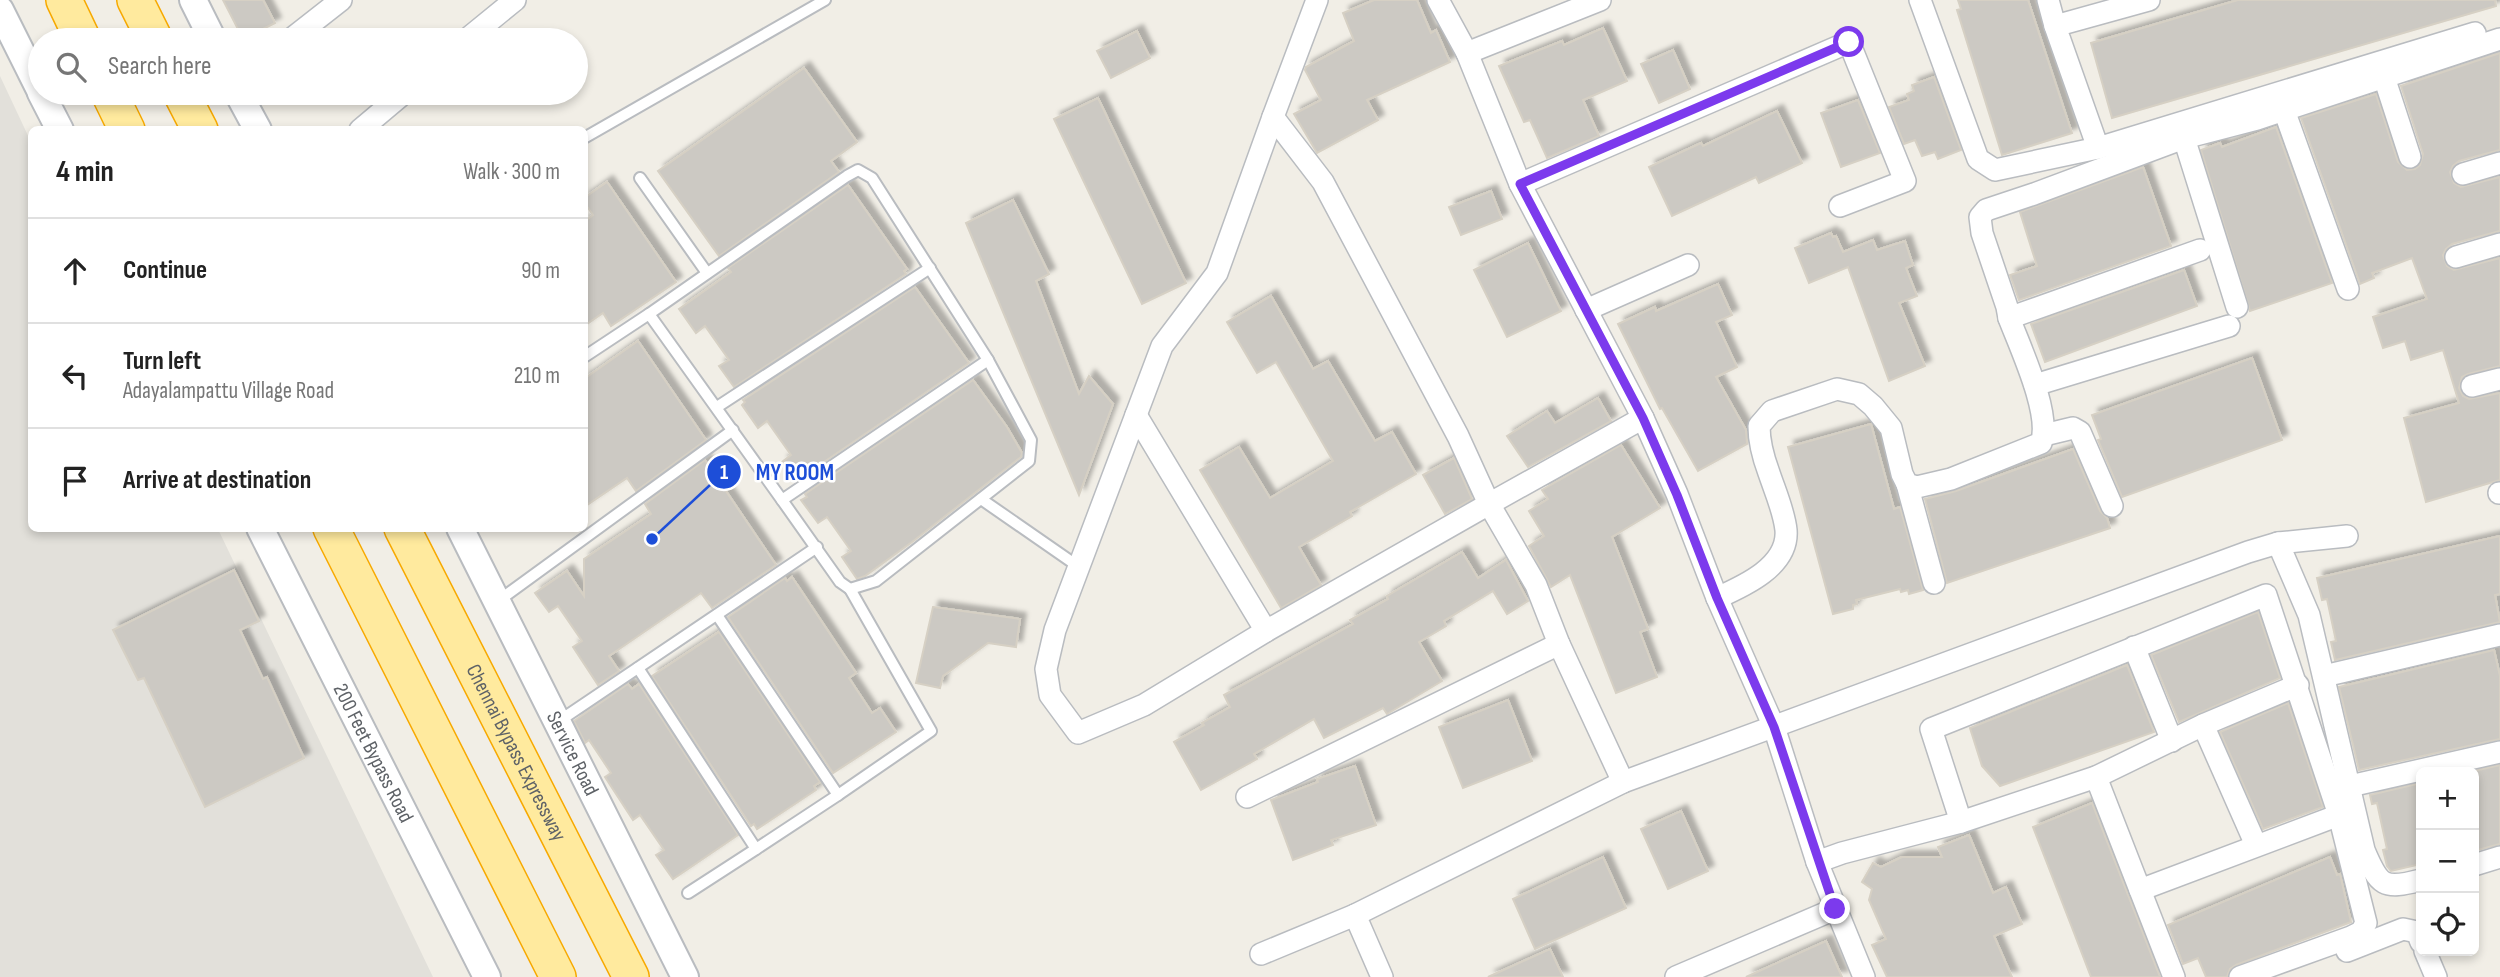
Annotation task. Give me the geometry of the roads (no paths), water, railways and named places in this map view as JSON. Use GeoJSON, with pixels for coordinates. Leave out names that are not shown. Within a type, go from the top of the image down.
{"type":"FeatureCollection","features":[{"type":"Feature","properties":{"kind":"highway"},"geometry":{"type":"LineString","coordinates":[[64,0],[77,28]]}},
{"type":"Feature","properties":{"kind":"highway"},"geometry":{"type":"LineString","coordinates":[[135,0],[149,28]]}},
{"type":"Feature","properties":{"kind":"highway"},"geometry":{"type":"LineString","coordinates":[[115,105],[125,126]]}},
{"type":"Feature","properties":{"kind":"highway"},"geometry":{"type":"LineString","coordinates":[[187,105],[198,126]]}},
{"type":"Feature","properties":{"kind":"highway"},"geometry":{"type":"LineString","coordinates":[[333,532],[558,977]]}},
{"type":"Feature","properties":{"kind":"highway","name":"Chennai Bypass Expressway"},"geometry":{"type":"LineString","coordinates":[[404,532],[631,977]]}},
{"type":"Feature","properties":{"kind":"street"},"geometry":{"type":"LineString","coordinates":[[194,0],[207,28]]}},
{"type":"Feature","properties":{"kind":"street"},"geometry":{"type":"LineString","coordinates":[[305,28],[341,0]]}},
{"type":"Feature","properties":{"kind":"street"},"geometry":{"type":"LineString","coordinates":[[480,28],[514,0]]}},
{"type":"Feature","properties":{"kind":"street"},"geometry":{"type":"LineString","coordinates":[[1317,0],[1216,273],[1162,346],[1055,630],[1046,669],[1050,695],[1078,733],[1144,705],[1266,631],[1643,418]]}},
{"type":"Feature","properties":{"kind":"street"},"geometry":{"type":"LineString","coordinates":[[1438,0],[1467,53],[1520,184],[1643,418],[1677,495],[1717,598],[1774,727],[1817,862],[1864,977]]}},
{"type":"Feature","properties":{"kind":"street"},"geometry":{"type":"LineString","coordinates":[[1467,53],[1600,0]]}},
{"type":"Feature","properties":{"kind":"street"},"geometry":{"type":"LineString","coordinates":[[1920,0],[1978,159],[1995,170],[2098,148],[2500,25]]}},
{"type":"Feature","properties":{"kind":"street"},"geometry":{"type":"LineString","coordinates":[[2048,0],[2098,148]]}},
{"type":"Feature","properties":{"kind":"street"},"geometry":{"type":"LineString","coordinates":[[2056,26],[2149,0]]}},
{"type":"Feature","properties":{"kind":"street"},"geometry":{"type":"LineString","coordinates":[[0,10],[28,66]]}},
{"type":"Feature","properties":{"kind":"street"},"geometry":{"type":"LineString","coordinates":[[1907,484],[1917,487],[1951,479],[2041,443],[2044,435],[2035,385],[2009,318],[1982,233],[1980,217],[1986,210],[2183,138],[2284,110],[2500,40]]}},
{"type":"Feature","properties":{"kind":"street"},"geometry":{"type":"LineString","coordinates":[[1520,184],[1849,42],[1905,181],[1840,206]]}},
{"type":"Feature","properties":{"kind":"street"},"geometry":{"type":"LineString","coordinates":[[2384,77],[2410,157]]}},
{"type":"Feature","properties":{"kind":"street"},"geometry":{"type":"LineString","coordinates":[[48,105],[58,126]]}},
{"type":"Feature","properties":{"kind":"street"},"geometry":{"type":"LineString","coordinates":[[244,105],[256,126]]}},
{"type":"Feature","properties":{"kind":"street"},"geometry":{"type":"LineString","coordinates":[[365,126],[390,105]]}},
{"type":"Feature","properties":{"kind":"street"},"geometry":{"type":"LineString","coordinates":[[2284,110],[2348,289]]}},
{"type":"Feature","properties":{"kind":"street"},"geometry":{"type":"LineString","coordinates":[[1273,117],[1323,182],[1458,436],[1489,504],[1536,585],[1559,644],[1623,782]]}},
{"type":"Feature","properties":{"kind":"street"},"geometry":{"type":"LineString","coordinates":[[2035,385],[2233,317],[2183,138]]}},
{"type":"Feature","properties":{"kind":"street"},"geometry":{"type":"LineString","coordinates":[[2462,174],[2500,163]]}},
{"type":"Feature","properties":{"kind":"street"},"geometry":{"type":"LineString","coordinates":[[2456,257],[2500,244]]}},
{"type":"Feature","properties":{"kind":"street"},"geometry":{"type":"LineString","coordinates":[[2009,318],[2200,250]]}},
{"type":"Feature","properties":{"kind":"street"},"geometry":{"type":"LineString","coordinates":[[1586,310],[1688,265]]}},
{"type":"Feature","properties":{"kind":"street"},"geometry":{"type":"LineString","coordinates":[[2472,386],[2500,379]]}},
{"type":"Feature","properties":{"kind":"street"},"geometry":{"type":"LineString","coordinates":[[1717,598],[1751,584],[1774,562],[1783,549],[1786,533],[1783,516],[1759,442],[1759,426],[1772,411],[1837,389],[1859,394],[1873,406],[1891,429],[1934,583]]}},
{"type":"Feature","properties":{"kind":"street"},"geometry":{"type":"LineString","coordinates":[[1136,415],[1266,631]]}},
{"type":"Feature","properties":{"kind":"street"},"geometry":{"type":"LineString","coordinates":[[2044,435],[2073,428],[2080,432],[2112,506]]}},
{"type":"Feature","properties":{"kind":"street","name":"200 Feet Bypass Road"},"geometry":{"type":"LineString","coordinates":[[262,532],[486,977]]}},
{"type":"Feature","properties":{"kind":"street","name":"Service Road"},"geometry":{"type":"LineString","coordinates":[[462,532],[685,977]]}},
{"type":"Feature","properties":{"kind":"street"},"geometry":{"type":"LineString","coordinates":[[1261,954],[1355,915],[1623,782],[2248,552],[2278,543],[2347,536]]}},
{"type":"Feature","properties":{"kind":"street"},"geometry":{"type":"LineString","coordinates":[[2278,543],[2309,615],[2364,850],[2374,873],[2382,881],[2395,887],[2416,881]]}},
{"type":"Feature","properties":{"kind":"street"},"geometry":{"type":"LineString","coordinates":[[1962,822],[1931,729],[2266,595],[2339,815],[2366,923],[2361,932],[2240,977]]}},
{"type":"Feature","properties":{"kind":"street"},"geometry":{"type":"LineString","coordinates":[[2323,676],[2500,635]]}},
{"type":"Feature","properties":{"kind":"street"},"geometry":{"type":"LineString","coordinates":[[1247,797],[1559,644]]}},
{"type":"Feature","properties":{"kind":"street"},"geometry":{"type":"LineString","coordinates":[[2134,647],[2172,741]]}},
{"type":"Feature","properties":{"kind":"street"},"geometry":{"type":"LineString","coordinates":[[1817,862],[1962,822],[2096,776],[2203,725],[2298,685]]}},
{"type":"Feature","properties":{"kind":"street"},"geometry":{"type":"LineString","coordinates":[[2203,725],[2256,845]]}},
{"type":"Feature","properties":{"kind":"street"},"geometry":{"type":"LineString","coordinates":[[2350,786],[2500,752]]}},
{"type":"Feature","properties":{"kind":"street"},"geometry":{"type":"LineString","coordinates":[[2096,776],[2174,977]]}},
{"type":"Feature","properties":{"kind":"street"},"geometry":{"type":"LineString","coordinates":[[2140,890],[2339,815]]}},
{"type":"Feature","properties":{"kind":"street"},"geometry":{"type":"LineString","coordinates":[[2479,863],[2500,857]]}},
{"type":"Feature","properties":{"kind":"street"},"geometry":{"type":"LineString","coordinates":[[1676,977],[1835,909]]}},
{"type":"Feature","properties":{"kind":"street"},"geometry":{"type":"LineString","coordinates":[[1355,915],[1382,977]]}},
{"type":"Feature","properties":{"kind":"street"},"geometry":{"type":"LineString","coordinates":[[2279,977],[2403,929],[2416,932]]}},
{"type":"Feature","properties":{"kind":"street"},"geometry":{"type":"LineString","coordinates":[[2427,956],[2436,977]]}},
{"type":"Feature","properties":{"kind":"lane"},"geometry":{"type":"LineString","coordinates":[[588,136],[825,0]]}},
{"type":"Feature","properties":{"kind":"lane"},"geometry":{"type":"LineString","coordinates":[[588,354],[859,170],[872,178],[988,360],[1031,440],[1031,450],[1029,461],[876,581],[850,589]]}},
{"type":"Feature","properties":{"kind":"lane"},"geometry":{"type":"LineString","coordinates":[[640,178],[708,273]]}},
{"type":"Feature","properties":{"kind":"lane"},"geometry":{"type":"LineString","coordinates":[[717,407],[930,268]]}},
{"type":"Feature","properties":{"kind":"lane"},"geometry":{"type":"LineString","coordinates":[[649,314],[840,582],[850,589],[931,731],[688,893]]}},
{"type":"Feature","properties":{"kind":"lane"},"geometry":{"type":"LineString","coordinates":[[782,500],[988,360]]}},
{"type":"Feature","properties":{"kind":"lane"},"geometry":{"type":"LineString","coordinates":[[496,602],[733,430]]}},
{"type":"Feature","properties":{"kind":"lane"},"geometry":{"type":"LineString","coordinates":[[981,499],[1079,567]]}},
{"type":"Feature","properties":{"kind":"lane"},"geometry":{"type":"LineString","coordinates":[[565,717],[817,548]]}},
{"type":"Feature","properties":{"kind":"lane"},"geometry":{"type":"LineString","coordinates":[[716,615],[838,795]]}},
{"type":"Feature","properties":{"kind":"lane"},"geometry":{"type":"LineString","coordinates":[[638,668],[756,849]]}},
{"type":"Feature","properties":{"kind":"place","name":"MY ROOM"},"geometry":{"type":"Point","coordinates":[652,539]}}]}
